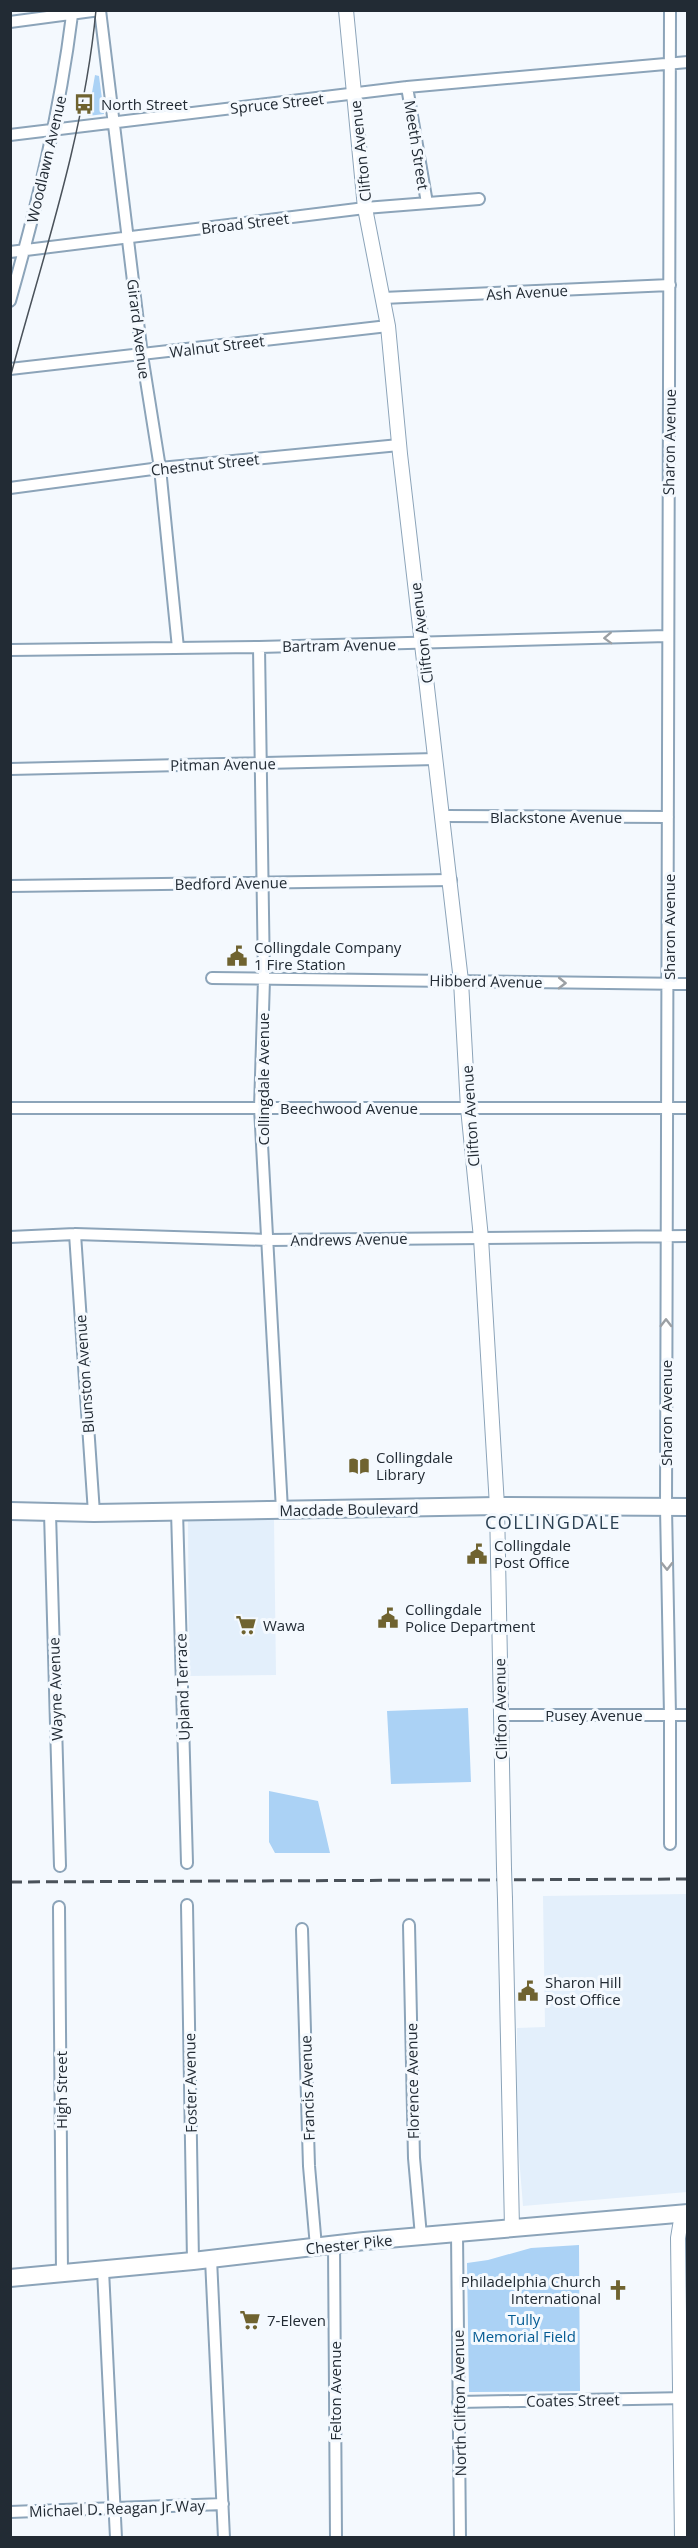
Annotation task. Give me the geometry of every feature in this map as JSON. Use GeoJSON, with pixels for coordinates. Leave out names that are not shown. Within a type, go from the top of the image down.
{"type":"FeatureCollection","features":[{"type":"Feature","properties":{"kind":"main road","name":"Macdade Boulevard"},"geometry":{"type":"LineString","coordinates":[[10,1511],[94,1513],[497,1506],[687,1508]]}},
{"type":"Feature","properties":{"kind":"main road","name":"Chester Pike"},"geometry":{"type":"LineString","coordinates":[[10,2278],[422,2236],[685,2213]]}},
{"type":"Feature","properties":{"kind":"street"},"geometry":{"type":"LineString","coordinates":[[10,22],[100,10]]}},
{"type":"Feature","properties":{"kind":"street","name":"Girard Avenue"},"geometry":{"type":"LineString","coordinates":[[100,10],[142,355],[160,468],[178,648]]}},
{"type":"Feature","properties":{"kind":"street","name":"Clifton Avenue"},"geometry":{"type":"LineString","coordinates":[[346,10],[365,208],[388,326],[399,445],[444,816],[461,981],[497,1506],[513,2228]]}},
{"type":"Feature","properties":{"kind":"street","name":"Sharon Avenue"},"geometry":{"type":"LineString","coordinates":[[669,1844],[670,1715],[666,1508],[670,10]]}},
{"type":"Feature","properties":{"kind":"street","name":"Woodlawn Avenue"},"geometry":{"type":"LineString","coordinates":[[10,301],[25,250],[54,130],[72,15]]}},
{"type":"Feature","properties":{"kind":"street","name":"Spruce Street"},"geometry":{"type":"LineString","coordinates":[[10,135],[407,87],[687,62]]}},
{"type":"Feature","properties":{"kind":"street","name":"Meeth Street"},"geometry":{"type":"LineString","coordinates":[[407,87],[427,203]]}},
{"type":"Feature","properties":{"kind":"street","name":"Broad Street"},"geometry":{"type":"LineString","coordinates":[[10,252],[365,208],[479,199]]}},
{"type":"Feature","properties":{"kind":"street","name":"Ash Avenue"},"geometry":{"type":"LineString","coordinates":[[383,298],[670,285]]}},
{"type":"Feature","properties":{"kind":"street","name":"Walnut Street"},"geometry":{"type":"LineString","coordinates":[[10,369],[388,326]]}},
{"type":"Feature","properties":{"kind":"street","name":"Chestnut Street"},"geometry":{"type":"LineString","coordinates":[[10,488],[160,468],[399,445]]}},
{"type":"Feature","properties":{"kind":"street","name":"Bartram Avenue"},"geometry":{"type":"LineString","coordinates":[[10,650],[259,647],[667,636]]}},
{"type":"Feature","properties":{"kind":"street","name":"Collingdale Avenue"},"geometry":{"type":"LineString","coordinates":[[259,647],[264,979],[261,1108],[282,1510]]}},
{"type":"Feature","properties":{"kind":"street","name":"Pitman Avenue"},"geometry":{"type":"LineString","coordinates":[[10,769],[436,759]]}},
{"type":"Feature","properties":{"kind":"street","name":"Blackstone Avenue"},"geometry":{"type":"LineString","coordinates":[[444,816],[668,817]]}},
{"type":"Feature","properties":{"kind":"street","name":"Bedford Avenue"},"geometry":{"type":"LineString","coordinates":[[10,886],[451,880]]}},
{"type":"Feature","properties":{"kind":"street","name":"Hibberd Avenue"},"geometry":{"type":"LineString","coordinates":[[212,978],[687,984]]}},
{"type":"Feature","properties":{"kind":"street","name":"Beechwood Avenue"},"geometry":{"type":"LineString","coordinates":[[10,1108],[687,1108]]}},
{"type":"Feature","properties":{"kind":"street","name":"Andrews Avenue"},"geometry":{"type":"LineString","coordinates":[[10,1237],[75,1234],[268,1240],[687,1236]]}},
{"type":"Feature","properties":{"kind":"street","name":"Blunston Avenue"},"geometry":{"type":"LineString","coordinates":[[75,1234],[94,1513]]}},
{"type":"Feature","properties":{"kind":"street","name":"Upland Terrace"},"geometry":{"type":"LineString","coordinates":[[177,1511],[187,1863]]}},
{"type":"Feature","properties":{"kind":"street","name":"Wayne Avenue"},"geometry":{"type":"LineString","coordinates":[[50,1513],[60,1866]]}},
{"type":"Feature","properties":{"kind":"street","name":"Pusey Avenue"},"geometry":{"type":"LineString","coordinates":[[500,1715],[687,1715]]}},
{"type":"Feature","properties":{"kind":"street","name":"Foster Avenue"},"geometry":{"type":"LineString","coordinates":[[187,1905],[193,2261]]}},
{"type":"Feature","properties":{"kind":"street","name":"High Street"},"geometry":{"type":"LineString","coordinates":[[59,1907],[62,2273]]}},
{"type":"Feature","properties":{"kind":"street","name":"Florence Avenue"},"geometry":{"type":"LineString","coordinates":[[409,1925],[414,2158],[422,2236]]}},
{"type":"Feature","properties":{"kind":"street","name":"Francis Avenue"},"geometry":{"type":"LineString","coordinates":[[302,1929],[309,2166],[316,2247]]}},
{"type":"Feature","properties":{"kind":"street"},"geometry":{"type":"LineString","coordinates":[[682,2538],[683,2398],[678,2238],[685,2213]]}},
{"type":"Feature","properties":{"kind":"street","name":"North Clifton Avenue"},"geometry":{"type":"LineString","coordinates":[[457,2233],[460,2538]]}},
{"type":"Feature","properties":{"kind":"street","name":"Felton Avenue"},"geometry":{"type":"LineString","coordinates":[[334,2245],[336,2538]]}},
{"type":"Feature","properties":{"kind":"street"},"geometry":{"type":"LineString","coordinates":[[211,2259],[224,2538]]}},
{"type":"Feature","properties":{"kind":"street"},"geometry":{"type":"LineString","coordinates":[[103,2270],[116,2538]]}},
{"type":"Feature","properties":{"kind":"street","name":"Coates Street"},"geometry":{"type":"LineString","coordinates":[[459,2402],[683,2398]]}},
{"type":"Feature","properties":{"kind":"street","name":"Michael D. Reagan Jr Way"},"geometry":{"type":"LineString","coordinates":[[10,2512],[223,2504]]}},
{"type":"Feature","properties":{"kind":"shaded area"},"geometry":{"type":"Polygon","coordinates":[[[274,1519],[276,1675],[189,1676],[188,1520],[274,1519]]]}},
{"type":"Feature","properties":{"kind":"shaded area"},"geometry":{"type":"Polygon","coordinates":[[[687,1894],[687,2192],[523,2206],[517,2132],[517,2028],[545,2027],[543,1896],[687,1894]]]}},
{"type":"Feature","properties":{"kind":"green space"},"geometry":{"type":"Polygon","coordinates":[[[95,75],[99,76],[104,114],[88,116],[95,75]]]}},
{"type":"Feature","properties":{"kind":"green space"},"geometry":{"type":"Polygon","coordinates":[[[468,1708],[471,1782],[391,1784],[387,1711],[468,1708]]]}},
{"type":"Feature","properties":{"kind":"green space"},"geometry":{"type":"Polygon","coordinates":[[[269,1791],[318,1801],[330,1853],[275,1853],[269,1842],[269,1791]]]}},
{"type":"Feature","properties":{"kind":"green space","name":"Tully Memorial Field"},"geometry":{"type":"Polygon","coordinates":[[[579,2245],[580,2391],[469,2392],[467,2263],[488,2260],[531,2248],[579,2245]]]}},
{"type":"Feature","properties":{"kind":"tram line"},"geometry":{"type":"LineString","coordinates":[[10,378],[72,150],[82,104],[96,10]]}},
{"type":"Feature","properties":{"kind":"railway"},"geometry":{"type":"LineString","coordinates":[[10,1882],[688,1879]]}},
{"type":"Feature","properties":{"kind":"place","name":"North Street"},"geometry":{"type":"Point","coordinates":[84,104]}},
{"type":"Feature","properties":{"kind":"place","name":"Collingdale Company 1 Fire Station"},"geometry":{"type":"Point","coordinates":[237,956]}},
{"type":"Feature","properties":{"kind":"place","name":"Collingdale Library"},"geometry":{"type":"Point","coordinates":[359,1466]}},
{"type":"Feature","properties":{"kind":"place","name":"Collingdale Post Office"},"geometry":{"type":"Point","coordinates":[477,1554]}},
{"type":"Feature","properties":{"kind":"place","name":"Collingdale Police Department"},"geometry":{"type":"Point","coordinates":[388,1618]}},
{"type":"Feature","properties":{"kind":"place","name":"Wawa"},"geometry":{"type":"Point","coordinates":[246,1625]}},
{"type":"Feature","properties":{"kind":"place","name":"Sharon Hill Post Office"},"geometry":{"type":"Point","coordinates":[528,1991]}},
{"type":"Feature","properties":{"kind":"place","name":"Philadelphia Church International"},"geometry":{"type":"Point","coordinates":[618,2290]}},
{"type":"Feature","properties":{"kind":"place","name":"7-Eleven"},"geometry":{"type":"Point","coordinates":[250,2320]}},
{"type":"Feature","properties":{"kind":"district","name":"COLLINGDALE"},"geometry":{"type":"Point","coordinates":[553,1522]}}]}
